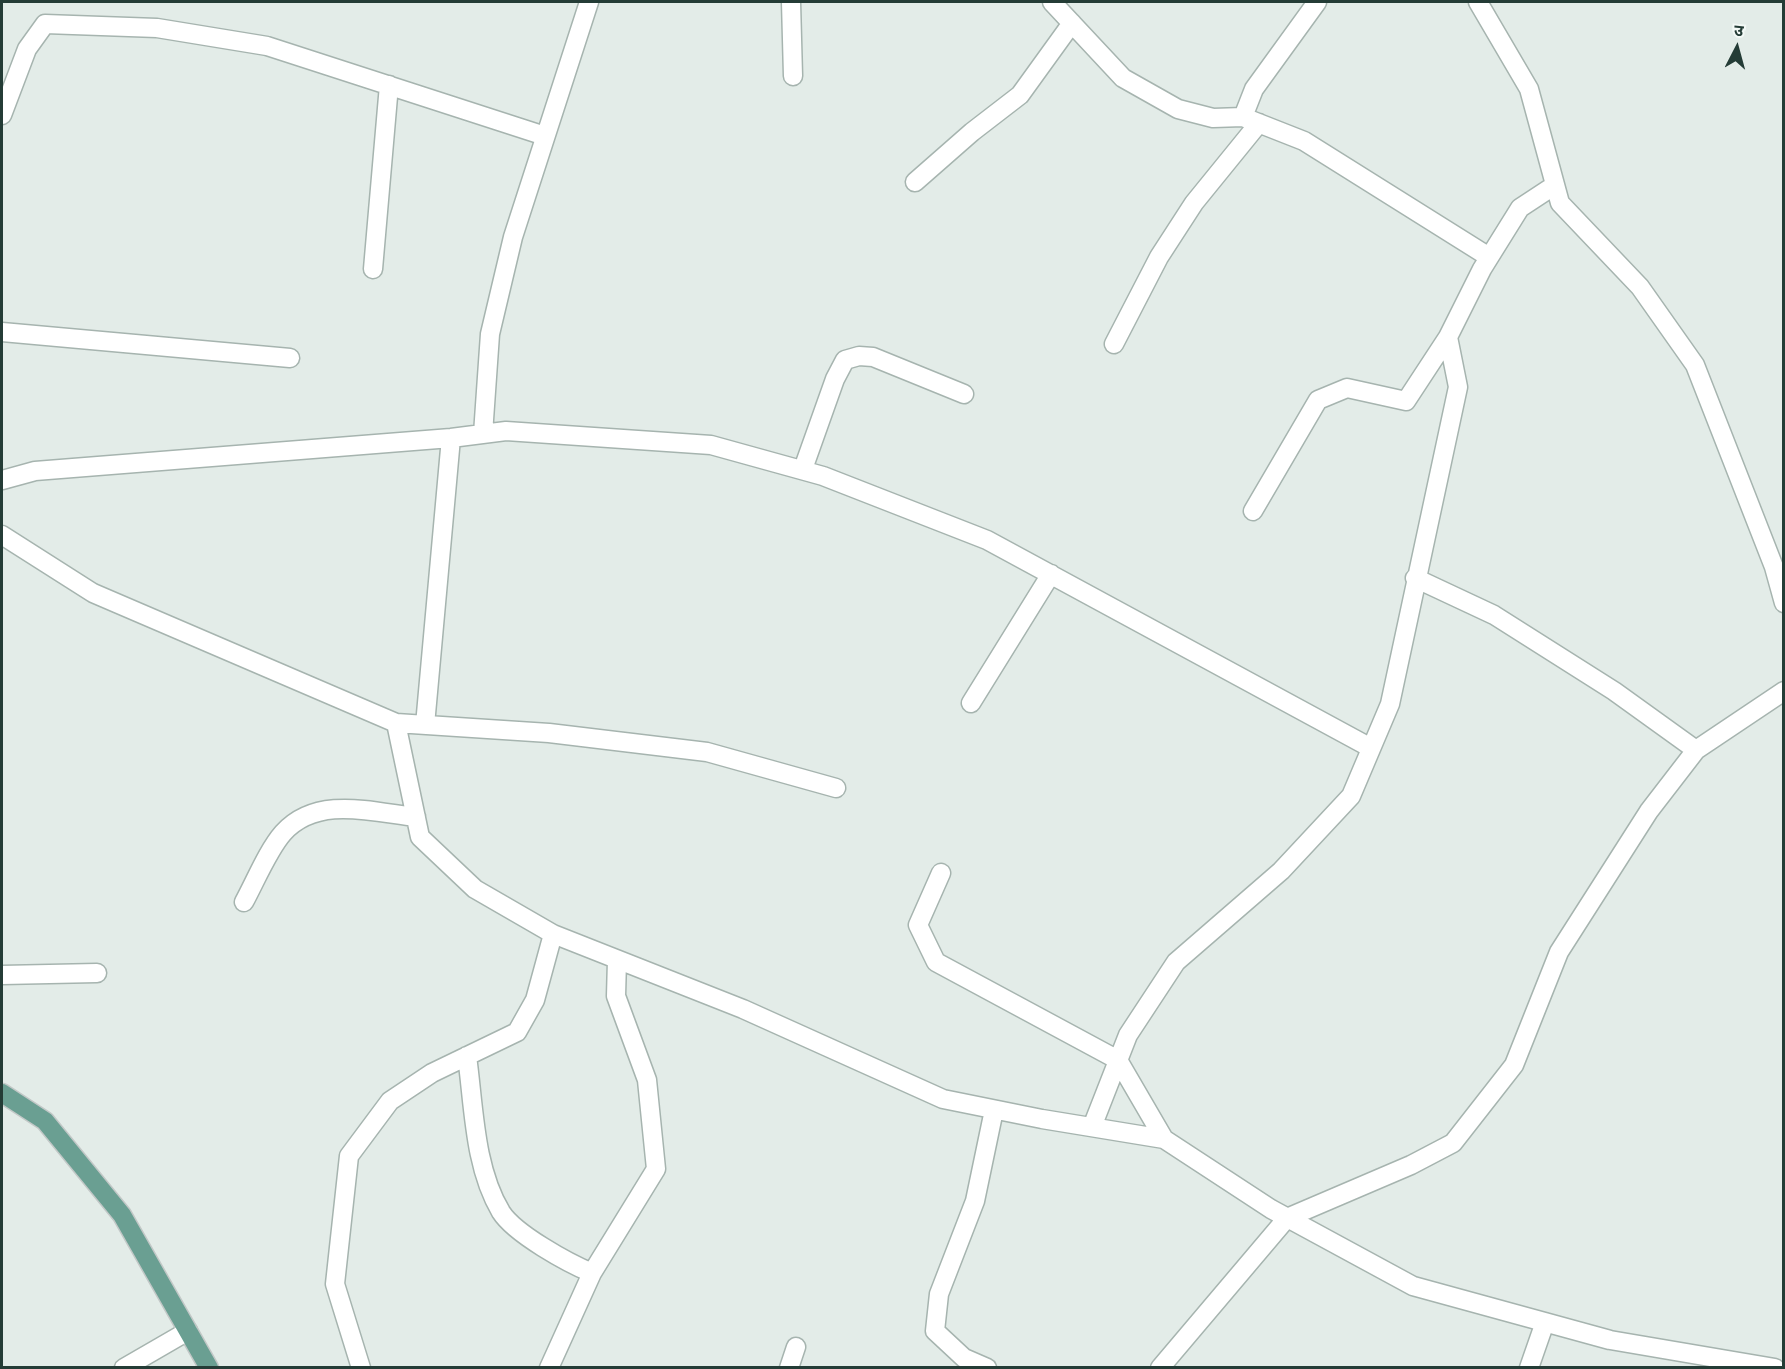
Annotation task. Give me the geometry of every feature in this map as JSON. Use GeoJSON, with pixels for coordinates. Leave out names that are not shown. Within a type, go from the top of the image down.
{"type":"FeatureCollection","features":[{"type":"Feature","properties":{"kind":"main road"},"geometry":{"type":"LineString","coordinates":[[2,1093],[45,1121],[122,1215],[209,1368]]}},
{"type":"Feature","properties":{"kind":"street"},"geometry":{"type":"LineString","coordinates":[[483,434],[490,334],[513,237],[589,2]]}},
{"type":"Feature","properties":{"kind":"street"},"geometry":{"type":"LineString","coordinates":[[791,2],[793,76]]}},
{"type":"Feature","properties":{"kind":"street"},"geometry":{"type":"LineString","coordinates":[[1052,2],[1123,78],[1178,109],[1213,118],[1251,120],[1304,141],[1490,256]]}},
{"type":"Feature","properties":{"kind":"street"},"geometry":{"type":"LineString","coordinates":[[1114,344],[1159,257],[1251,120],[1254,89],[1317,2]]}},
{"type":"Feature","properties":{"kind":"street"},"geometry":{"type":"LineString","coordinates":[[1478,2],[1529,89],[1560,203],[1640,287],[1695,365],[1779,565],[1784,603]]}},
{"type":"Feature","properties":{"kind":"street"},"geometry":{"type":"LineString","coordinates":[[915,182],[972,132],[1020,95],[1072,23]]}},
{"type":"Feature","properties":{"kind":"street"},"geometry":{"type":"LineString","coordinates":[[2,115],[27,49],[45,24],[157,28],[267,46],[545,136]]}},
{"type":"Feature","properties":{"kind":"street"},"geometry":{"type":"LineString","coordinates":[[373,269],[389,85]]}},
{"type":"Feature","properties":{"kind":"street"},"geometry":{"type":"LineString","coordinates":[[1253,511],[1318,400],[1347,387],[1406,401],[1448,337],[1490,256],[1520,208],[1555,185]]}},
{"type":"Feature","properties":{"kind":"street"},"geometry":{"type":"LineString","coordinates":[[2,332],[290,358]]}},
{"type":"Feature","properties":{"kind":"street"},"geometry":{"type":"LineString","coordinates":[[1092,1127],[1128,1035],[1176,962],[1281,871],[1351,796],[1390,704],[1415,578],[1458,387],[1448,337]]}},
{"type":"Feature","properties":{"kind":"street"},"geometry":{"type":"LineString","coordinates":[[803,469],[835,380],[845,360],[859,356],[873,357],[964,394]]}},
{"type":"Feature","properties":{"kind":"street"},"geometry":{"type":"LineString","coordinates":[[2,480],[35,471],[451,438],[506,431],[711,445],[803,469],[987,540],[1371,748]]}},
{"type":"Feature","properties":{"kind":"street"},"geometry":{"type":"LineString","coordinates":[[425,725],[451,438]]}},
{"type":"Feature","properties":{"kind":"street"},"geometry":{"type":"LineString","coordinates":[[2,535],[93,593],[396,723],[549,733],[708,752],[836,789]]}},
{"type":"Feature","properties":{"kind":"street"},"geometry":{"type":"LineString","coordinates":[[971,703],[1051,574]]}},
{"type":"Feature","properties":{"kind":"street"},"geometry":{"type":"LineString","coordinates":[[1415,578],[1494,615],[1614,691],[1696,750]]}},
{"type":"Feature","properties":{"kind":"street"},"geometry":{"type":"LineString","coordinates":[[1160,1368],[1287,1218],[1411,1165],[1453,1143],[1514,1065],[1559,952],[1649,811],[1696,750],[1784,691]]}},
{"type":"Feature","properties":{"kind":"street"},"geometry":{"type":"LineString","coordinates":[[396,723],[420,837],[475,889],[554,934],[743,1009],[943,1099],[1164,1139],[1287,1218],[1413,1286],[1685,1360],[1775,1368]]}},
{"type":"Feature","properties":{"kind":"street"},"geometry":{"type":"LineString","coordinates":[[244,902],[282,833],[306,816],[322,809],[340,808],[416,817]]}},
{"type":"Feature","properties":{"kind":"street"},"geometry":{"type":"LineString","coordinates":[[941,873],[918,924],[936,962],[1118,1060],[1164,1139]]}},
{"type":"Feature","properties":{"kind":"street"},"geometry":{"type":"LineString","coordinates":[[361,1368],[335,1284],[349,1156],[390,1101],[432,1073],[517,1032],[536,1000],[554,934]]}},
{"type":"Feature","properties":{"kind":"street"},"geometry":{"type":"LineString","coordinates":[[549,1368],[592,1273],[656,1169],[647,1080],[616,996],[617,960]]}},
{"type":"Feature","properties":{"kind":"street"},"geometry":{"type":"LineString","coordinates":[[2,975],[97,973]]}},
{"type":"Feature","properties":{"kind":"street"},"geometry":{"type":"LineString","coordinates":[[467,1056],[482,1167],[502,1213],[519,1230],[577,1267],[592,1273]]}},
{"type":"Feature","properties":{"kind":"street"},"geometry":{"type":"LineString","coordinates":[[987,1368],[964,1358],[935,1331],[939,1294],[975,1201],[994,1110]]}},
{"type":"Feature","properties":{"kind":"street"},"geometry":{"type":"LineString","coordinates":[[1529,1368],[1545,1322]]}},
{"type":"Feature","properties":{"kind":"street"},"geometry":{"type":"LineString","coordinates":[[124,1368],[188,1332]]}},
{"type":"Feature","properties":{"kind":"street"},"geometry":{"type":"LineString","coordinates":[[789,1368],[795,1347]]}}]}
